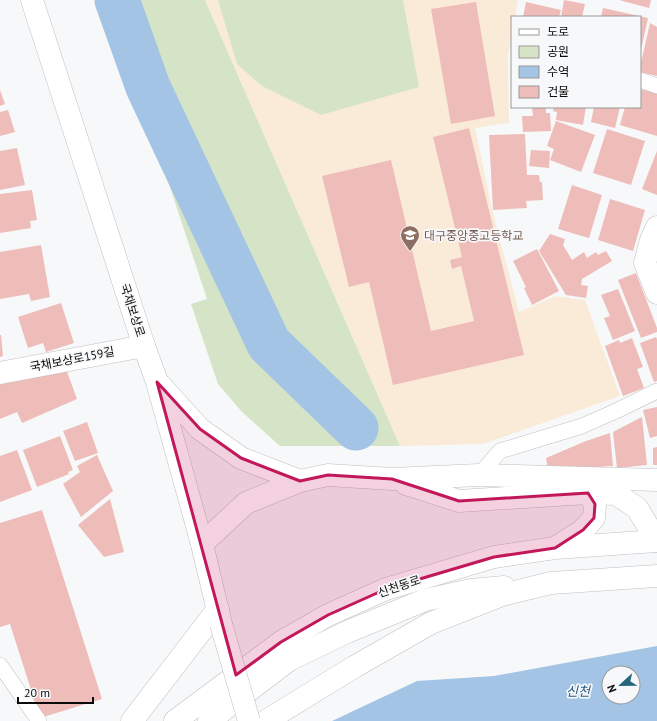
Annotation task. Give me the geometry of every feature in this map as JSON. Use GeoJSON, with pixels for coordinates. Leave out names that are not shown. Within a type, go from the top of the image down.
{"type":"FeatureCollection","features":[{"type":"Feature","properties":{"kind":"main road","name":"국채보상로"},"geometry":{"type":"LineString","coordinates":[[32,0],[157,382],[202,544],[219,616],[249,721]]}},
{"type":"Feature","properties":{"kind":"main road"},"geometry":{"type":"LineString","coordinates":[[657,227],[651,240],[645,263],[657,293]]}},
{"type":"Feature","properties":{"kind":"main road","name":"국채보상로159길"},"geometry":{"type":"LineString","coordinates":[[0,373],[144,346]]}},
{"type":"Feature","properties":{"kind":"main road"},"geometry":{"type":"LineString","coordinates":[[157,382],[200,429],[241,458],[300,481]]}},
{"type":"Feature","properties":{"kind":"main road"},"geometry":{"type":"LineString","coordinates":[[202,544],[246,503],[300,481],[328,475],[392,479],[479,475],[657,480]]}},
{"type":"Feature","properties":{"kind":"main road"},"geometry":{"type":"LineString","coordinates":[[392,479],[459,501],[588,493],[616,494],[637,508],[657,541]]}},
{"type":"Feature","properties":{"kind":"main road"},"geometry":{"type":"LineString","coordinates":[[554,548],[583,530],[594,518],[595,504],[588,493]]}},
{"type":"Feature","properties":{"kind":"main road","name":"신천동로"},"geometry":{"type":"LineString","coordinates":[[174,721],[281,642],[328,615],[386,589],[494,557],[554,548],[657,541]]}},
{"type":"Feature","properties":{"kind":"main road"},"geometry":{"type":"LineString","coordinates":[[209,721],[289,660],[347,632],[425,600],[471,590],[657,576]]}},
{"type":"Feature","properties":{"kind":"main road"},"geometry":{"type":"LineString","coordinates":[[266,721],[354,667],[430,624],[502,595],[551,583]]}},
{"type":"Feature","properties":{"kind":"main road"},"geometry":{"type":"LineString","coordinates":[[132,721],[219,616]]}},
{"type":"Feature","properties":{"kind":"lane"},"geometry":{"type":"LineString","coordinates":[[641,80],[657,86]]}},
{"type":"Feature","properties":{"kind":"lane"},"geometry":{"type":"LineString","coordinates":[[479,475],[500,451],[582,426],[657,391]]}},
{"type":"Feature","properties":{"kind":"lane"},"geometry":{"type":"LineString","coordinates":[[0,665],[39,721]]}},
{"type":"Feature","properties":{"kind":"highlighted area"},"geometry":{"type":"Polygon","coordinates":[[[157,382],[200,429],[241,458],[300,481],[328,475],[392,479],[459,501],[588,493],[595,504],[594,518],[583,530],[555,548],[494,557],[386,589],[328,615],[281,642],[236,675],[157,382]]]}},
{"type":"Feature","properties":{"kind":"shaded area","name":"대구중앙중고등학교"},"geometry":{"type":"Polygon","coordinates":[[[205,0],[518,0],[515,16],[511,16],[511,38],[508,55],[509,123],[475,128],[492,209],[519,312],[555,296],[585,300],[620,396],[483,444],[400,446],[205,0]]]}},
{"type":"Feature","properties":{"kind":"green space"},"geometry":{"type":"Polygon","coordinates":[[[108,0],[205,0],[400,446],[280,446],[242,412],[218,384],[191,304],[207,299],[108,0]]]}},
{"type":"Feature","properties":{"kind":"green space"},"geometry":{"type":"Polygon","coordinates":[[[218,0],[403,0],[419,87],[321,115],[262,86],[237,64],[218,0]]]}},
{"type":"Feature","properties":{"kind":"water","name":"신천"},"geometry":{"type":"Polygon","coordinates":[[[657,646],[657,721],[332,721],[417,681],[494,676],[657,646]]]}},
{"type":"Feature","properties":{"kind":"building"},"geometry":{"type":"Polygon","coordinates":[[[564,0],[585,4],[582,16],[561,16],[564,0]]]}},
{"type":"Feature","properties":{"kind":"building"},"geometry":{"type":"Polygon","coordinates":[[[619,0],[651,0],[649,8],[619,0]]]}},
{"type":"Feature","properties":{"kind":"building"},"geometry":{"type":"Polygon","coordinates":[[[476,2],[495,116],[451,124],[431,9],[476,2]]]}},
{"type":"Feature","properties":{"kind":"building"},"geometry":{"type":"Polygon","coordinates":[[[526,2],[561,10],[559,16],[523,16],[526,2]]]}},
{"type":"Feature","properties":{"kind":"building"},"geometry":{"type":"Polygon","coordinates":[[[603,8],[639,16],[601,16],[603,8]]]}},
{"type":"Feature","properties":{"kind":"building"},"geometry":{"type":"Polygon","coordinates":[[[641,16],[648,18],[641,50],[641,16]]]}},
{"type":"Feature","properties":{"kind":"building"},"geometry":{"type":"Polygon","coordinates":[[[650,23],[657,27],[657,76],[641,72],[641,63],[650,23]]]}},
{"type":"Feature","properties":{"kind":"building"},"geometry":{"type":"Polygon","coordinates":[[[641,89],[657,93],[657,136],[620,125],[625,108],[641,108],[641,89]]]}},
{"type":"Feature","properties":{"kind":"building"},"geometry":{"type":"Polygon","coordinates":[[[0,90],[5,104],[0,106],[0,90]]]}},
{"type":"Feature","properties":{"kind":"building"},"geometry":{"type":"Polygon","coordinates":[[[532,108],[546,108],[546,113],[550,113],[551,131],[523,132],[522,116],[533,116],[532,108]]]}},
{"type":"Feature","properties":{"kind":"building"},"geometry":{"type":"Polygon","coordinates":[[[554,108],[586,108],[583,125],[556,120],[557,112],[553,111],[554,108]]]}},
{"type":"Feature","properties":{"kind":"building"},"geometry":{"type":"Polygon","coordinates":[[[594,108],[620,108],[615,128],[591,122],[594,108]]]}},
{"type":"Feature","properties":{"kind":"building"},"geometry":{"type":"Polygon","coordinates":[[[8,110],[15,132],[0,136],[0,112],[8,110]]]}},
{"type":"Feature","properties":{"kind":"building"},"geometry":{"type":"Polygon","coordinates":[[[556,121],[595,135],[581,172],[550,160],[554,149],[547,146],[556,121]]]}},
{"type":"Feature","properties":{"kind":"building"},"geometry":{"type":"Polygon","coordinates":[[[469,128],[524,355],[393,385],[369,282],[349,287],[322,176],[391,160],[431,331],[474,321],[461,266],[452,269],[450,260],[462,257],[433,137],[469,128]]]}},
{"type":"Feature","properties":{"kind":"building"},"geometry":{"type":"Polygon","coordinates":[[[607,129],[645,141],[631,185],[593,173],[607,129]]]}},
{"type":"Feature","properties":{"kind":"building"},"geometry":{"type":"Polygon","coordinates":[[[525,134],[527,175],[539,175],[540,182],[542,182],[543,200],[526,201],[527,208],[493,210],[489,135],[525,134]]]}},
{"type":"Feature","properties":{"kind":"building"},"geometry":{"type":"Polygon","coordinates":[[[17,148],[25,185],[0,190],[0,151],[17,148]]]}},
{"type":"Feature","properties":{"kind":"building"},"geometry":{"type":"Polygon","coordinates":[[[531,150],[550,151],[549,168],[529,166],[531,150]]]}},
{"type":"Feature","properties":{"kind":"building"},"geometry":{"type":"Polygon","coordinates":[[[657,151],[657,195],[642,189],[657,151]]]}},
{"type":"Feature","properties":{"kind":"building"},"geometry":{"type":"Polygon","coordinates":[[[572,185],[602,195],[589,238],[558,229],[572,185]]]}},
{"type":"Feature","properties":{"kind":"building"},"geometry":{"type":"Polygon","coordinates":[[[32,190],[37,220],[30,221],[31,228],[0,233],[0,194],[32,190]]]}},
{"type":"Feature","properties":{"kind":"building"},"geometry":{"type":"Polygon","coordinates":[[[610,199],[645,210],[633,251],[598,240],[610,199]]]}},
{"type":"Feature","properties":{"kind":"building"},"geometry":{"type":"Polygon","coordinates":[[[550,234],[565,239],[563,245],[572,260],[584,252],[587,258],[596,252],[598,255],[606,251],[612,261],[582,279],[581,285],[588,286],[586,298],[566,295],[539,251],[550,234]]]}},
{"type":"Feature","properties":{"kind":"building"},"geometry":{"type":"Polygon","coordinates":[[[41,245],[50,297],[31,301],[29,294],[0,299],[0,252],[41,245]]]}},
{"type":"Feature","properties":{"kind":"building"},"geometry":{"type":"Polygon","coordinates":[[[537,249],[559,291],[532,305],[524,288],[526,287],[513,261],[537,249]]]}},
{"type":"Feature","properties":{"kind":"building"},"geometry":{"type":"Polygon","coordinates":[[[636,273],[657,328],[657,332],[641,338],[618,280],[636,273]]]}},
{"type":"Feature","properties":{"kind":"building"},"geometry":{"type":"Polygon","coordinates":[[[618,289],[635,331],[613,340],[604,318],[610,316],[601,295],[618,289]]]}},
{"type":"Feature","properties":{"kind":"building"},"geometry":{"type":"Polygon","coordinates":[[[61,303],[74,343],[46,352],[43,343],[28,348],[18,317],[61,303]]]}},
{"type":"Feature","properties":{"kind":"building"},"geometry":{"type":"Polygon","coordinates":[[[0,335],[3,356],[0,357],[0,335]]]}},
{"type":"Feature","properties":{"kind":"building"},"geometry":{"type":"Polygon","coordinates":[[[656,337],[657,381],[654,382],[640,343],[656,337]]]}},
{"type":"Feature","properties":{"kind":"building"},"geometry":{"type":"Polygon","coordinates":[[[632,338],[643,367],[637,369],[644,388],[623,396],[605,346],[619,340],[620,343],[632,338]]]}},
{"type":"Feature","properties":{"kind":"building"},"geometry":{"type":"Polygon","coordinates":[[[66,369],[77,399],[22,423],[17,412],[0,419],[0,384],[66,369]]]}},
{"type":"Feature","properties":{"kind":"building"},"geometry":{"type":"Polygon","coordinates":[[[657,407],[657,436],[650,438],[643,410],[657,407]]]}},
{"type":"Feature","properties":{"kind":"building"},"geometry":{"type":"Polygon","coordinates":[[[642,417],[647,465],[617,468],[613,432],[642,417]]]}},
{"type":"Feature","properties":{"kind":"building"},"geometry":{"type":"Polygon","coordinates":[[[87,422],[98,453],[75,461],[63,431],[87,422]]]}},
{"type":"Feature","properties":{"kind":"building"},"geometry":{"type":"Polygon","coordinates":[[[610,433],[613,466],[548,470],[546,458],[586,441],[610,433]]]}},
{"type":"Feature","properties":{"kind":"building"},"geometry":{"type":"Polygon","coordinates":[[[60,436],[73,470],[68,472],[69,474],[37,487],[23,450],[60,436]]]}},
{"type":"Feature","properties":{"kind":"building"},"geometry":{"type":"Polygon","coordinates":[[[657,447],[657,465],[653,465],[653,448],[657,447]]]}},
{"type":"Feature","properties":{"kind":"building"},"geometry":{"type":"Polygon","coordinates":[[[17,450],[32,490],[0,502],[0,456],[17,450]]]}},
{"type":"Feature","properties":{"kind":"building"},"geometry":{"type":"Polygon","coordinates":[[[97,455],[113,491],[81,517],[63,484],[80,472],[77,466],[97,455]]]}},
{"type":"Feature","properties":{"kind":"building"},"geometry":{"type":"Polygon","coordinates":[[[110,499],[124,552],[104,557],[78,525],[110,499]]]}},
{"type":"Feature","properties":{"kind":"building"},"geometry":{"type":"Polygon","coordinates":[[[42,510],[102,699],[40,718],[10,624],[0,627],[0,523],[42,510]]]}},
{"type":"Feature","properties":{"kind":"waterway"},"geometry":{"type":"LineString","coordinates":[[117,0],[148,87],[269,344],[356,428]]}},
{"type":"Feature","properties":{"kind":"place","name":"대구중앙중고등학교"},"geometry":{"type":"Point","coordinates":[410,252]}}]}
